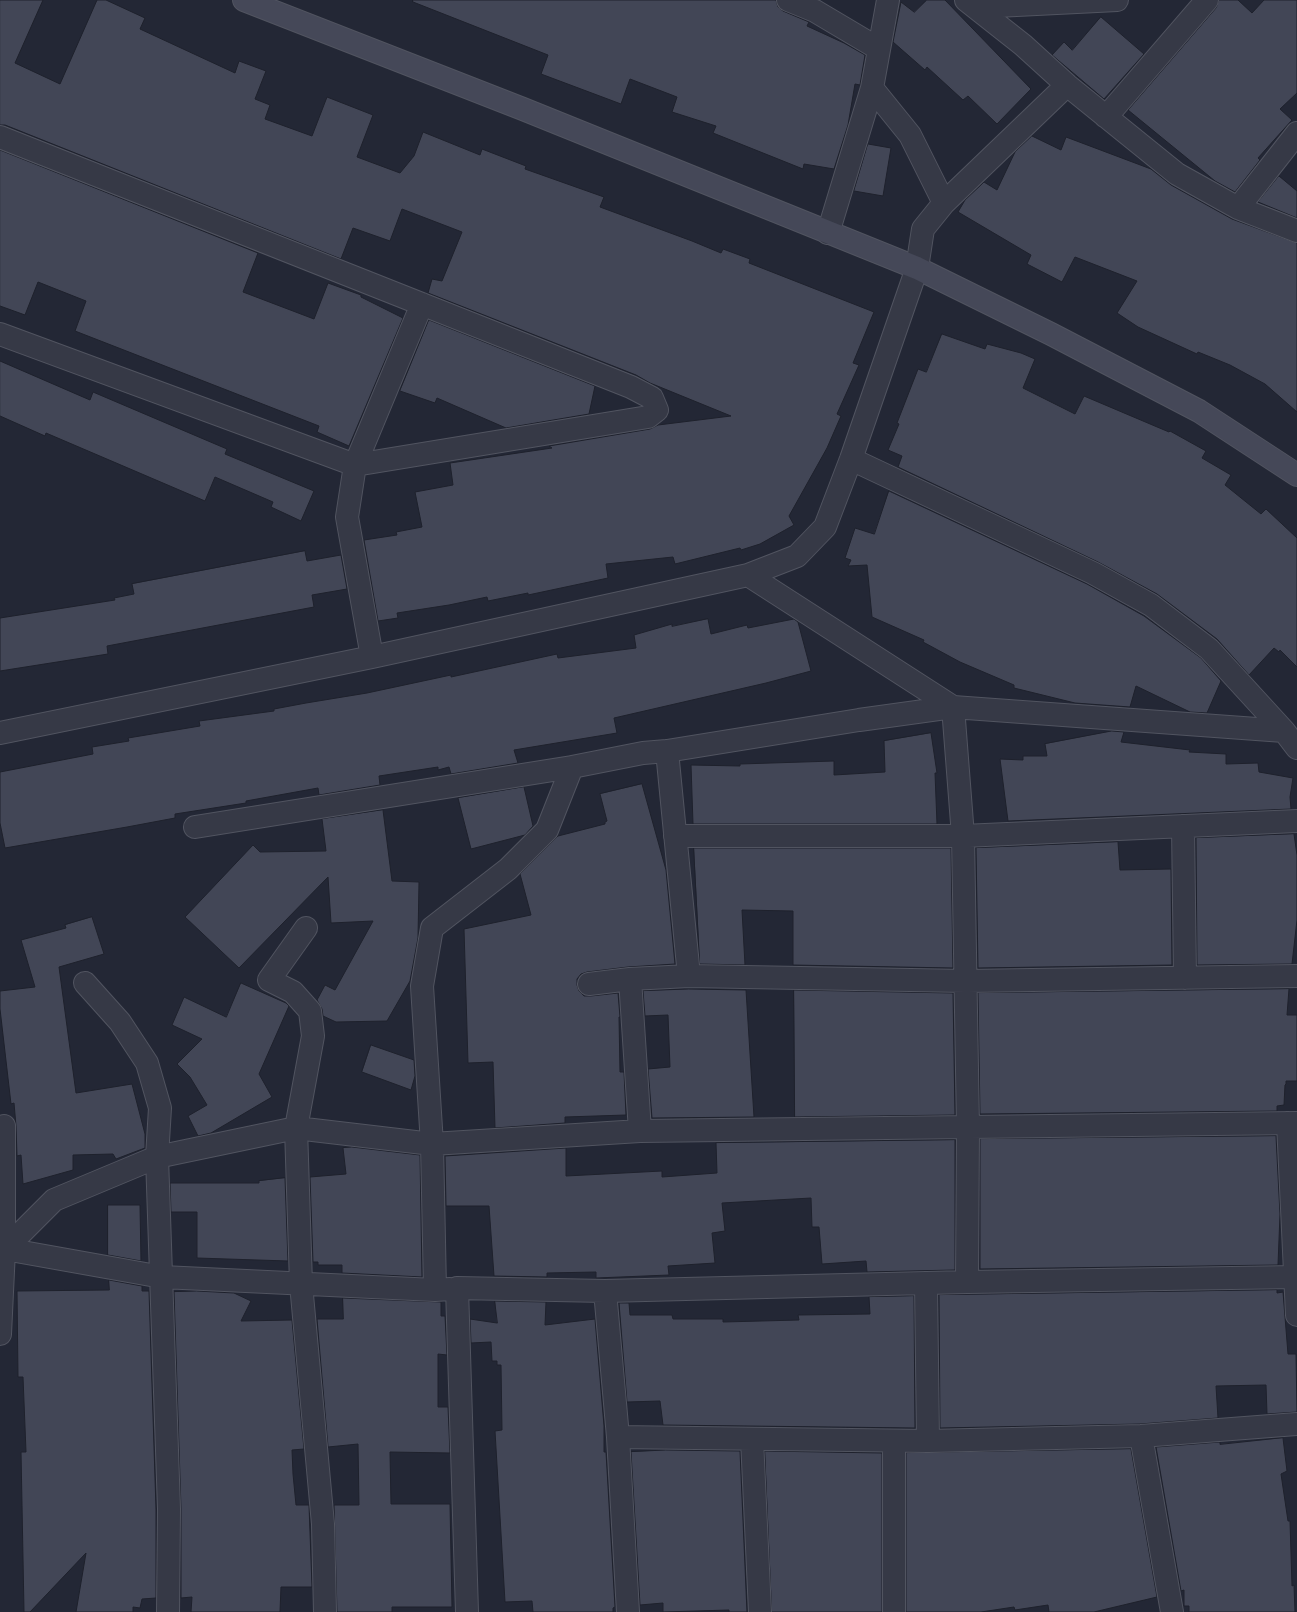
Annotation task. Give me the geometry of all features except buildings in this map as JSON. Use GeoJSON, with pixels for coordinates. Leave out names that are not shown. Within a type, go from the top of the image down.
{"type":"FeatureCollection","features":[{"type":"Feature","properties":{"kind":"main road"},"geometry":{"type":"LineString","coordinates":[[244,0],[531,112],[917,268],[1051,334],[1199,411],[1297,475]]}},
{"type":"Feature","properties":{"kind":"street"},"geometry":{"type":"LineString","coordinates":[[788,0],[815,11],[879,49]]}},
{"type":"Feature","properties":{"kind":"street"},"geometry":{"type":"LineString","coordinates":[[828,233],[872,88],[888,0]]}},
{"type":"Feature","properties":{"kind":"street"},"geometry":{"type":"LineString","coordinates":[[971,4],[1117,0]]}},
{"type":"Feature","properties":{"kind":"street"},"geometry":{"type":"LineString","coordinates":[[1106,117],[1207,0]]}},
{"type":"Feature","properties":{"kind":"street"},"geometry":{"type":"LineString","coordinates":[[971,4],[1023,45],[1067,85],[1178,174],[1238,208],[1297,232]]}},
{"type":"Feature","properties":{"kind":"street"},"geometry":{"type":"LineString","coordinates":[[0,733],[372,657],[748,575],[797,556],[825,527],[851,459],[917,268],[923,229],[944,203],[1067,85]]}},
{"type":"Feature","properties":{"kind":"street"},"geometry":{"type":"LineString","coordinates":[[872,88],[910,135],[944,203]]}},
{"type":"Feature","properties":{"kind":"street"},"geometry":{"type":"LineString","coordinates":[[1238,208],[1297,133]]}},
{"type":"Feature","properties":{"kind":"street"},"geometry":{"type":"LineString","coordinates":[[0,137],[631,387],[652,398],[657,410],[648,417],[355,465],[0,334]]}},
{"type":"Feature","properties":{"kind":"street"},"geometry":{"type":"LineString","coordinates":[[372,657],[347,518],[355,465],[422,304]]}},
{"type":"Feature","properties":{"kind":"street"},"geometry":{"type":"LineString","coordinates":[[851,459],[1093,573],[1151,604],[1209,648],[1284,731],[1297,748]]}},
{"type":"Feature","properties":{"kind":"street"},"geometry":{"type":"LineString","coordinates":[[748,575],[953,707]]}},
{"type":"Feature","properties":{"kind":"street"},"geometry":{"type":"LineString","coordinates":[[195,827],[572,767],[643,753],[667,751],[859,720],[953,707],[1284,731]]}},
{"type":"Feature","properties":{"kind":"street"},"geometry":{"type":"LineString","coordinates":[[953,707],[963,836],[968,1128],[967,1282]]}},
{"type":"Feature","properties":{"kind":"street"},"geometry":{"type":"LineString","coordinates":[[667,751],[689,976]]}},
{"type":"Feature","properties":{"kind":"street"},"geometry":{"type":"LineString","coordinates":[[435,1290],[432,1144],[422,986],[432,928],[508,869],[547,830],[572,767]]}},
{"type":"Feature","properties":{"kind":"street"},"geometry":{"type":"LineString","coordinates":[[675,836],[963,836],[1297,821]]}},
{"type":"Feature","properties":{"kind":"street"},"geometry":{"type":"LineString","coordinates":[[1183,826],[1186,904],[1186,978]]}},
{"type":"Feature","properties":{"kind":"street"},"geometry":{"type":"LineString","coordinates":[[306,928],[269,980],[293,992],[310,1011],[313,1036],[296,1128],[301,1284],[323,1524],[325,1612]]}},
{"type":"Feature","properties":{"kind":"street"},"geometry":{"type":"LineString","coordinates":[[589,984],[630,979],[689,976],[966,982],[1297,976]]}},
{"type":"Feature","properties":{"kind":"street"},"geometry":{"type":"LineString","coordinates":[[630,979],[640,1131]]}},
{"type":"Feature","properties":{"kind":"street"},"geometry":{"type":"LineString","coordinates":[[85,983],[120,1022],[147,1063],[160,1108],[157,1157],[169,1509],[168,1612]]}},
{"type":"Feature","properties":{"kind":"street"},"geometry":{"type":"LineString","coordinates":[[2,1249],[54,1200],[157,1157],[296,1128],[432,1144],[640,1131],[1292,1123],[1297,1315]]}},
{"type":"Feature","properties":{"kind":"street"},"geometry":{"type":"LineString","coordinates":[[0,1334],[4,1126]]}},
{"type":"Feature","properties":{"kind":"street"},"geometry":{"type":"LineString","coordinates":[[2,1249],[162,1278],[435,1290],[457,1288],[605,1291],[967,1282],[1296,1277]]}},
{"type":"Feature","properties":{"kind":"street"},"geometry":{"type":"LineString","coordinates":[[926,1283],[928,1441]]}},
{"type":"Feature","properties":{"kind":"street"},"geometry":{"type":"LineString","coordinates":[[457,1288],[467,1612]]}},
{"type":"Feature","properties":{"kind":"street"},"geometry":{"type":"LineString","coordinates":[[605,1291],[618,1437],[628,1612]]}},
{"type":"Feature","properties":{"kind":"street"},"geometry":{"type":"LineString","coordinates":[[618,1437],[894,1442],[1141,1436],[1297,1424]]}},
{"type":"Feature","properties":{"kind":"street"},"geometry":{"type":"LineString","coordinates":[[1141,1436],[1172,1612]]}},
{"type":"Feature","properties":{"kind":"street"},"geometry":{"type":"LineString","coordinates":[[752,1439],[760,1612]]}},
{"type":"Feature","properties":{"kind":"street"},"geometry":{"type":"LineString","coordinates":[[894,1442],[894,1612]]}}]}
